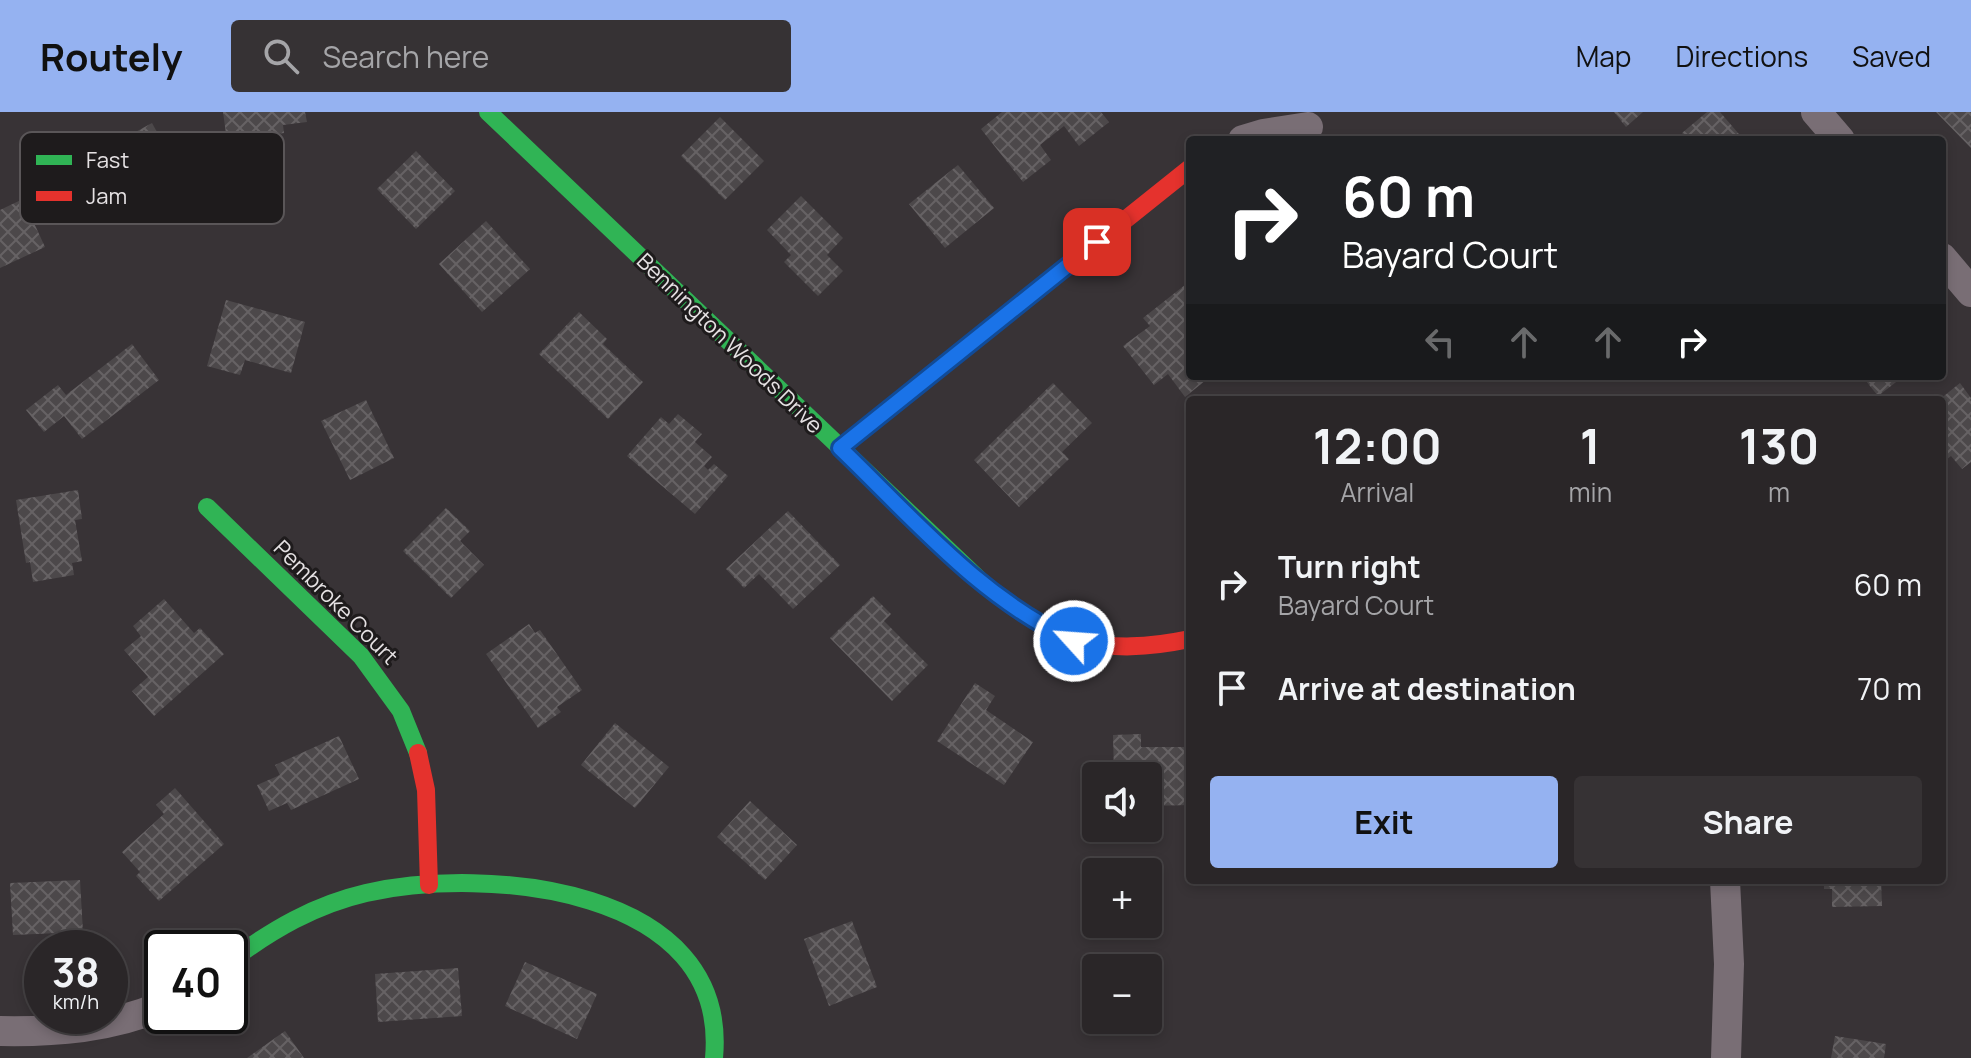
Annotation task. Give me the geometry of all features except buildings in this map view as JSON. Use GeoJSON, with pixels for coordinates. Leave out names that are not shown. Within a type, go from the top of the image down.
{"type":"FeatureCollection","features":[{"type":"Feature","properties":{"kind":"street","name":"Bennington Woods Drive"},"geometry":{"type":"LineString","coordinates":[[488,112],[986,587],[1027,617],[1063,636],[1093,647],[1136,649],[1186,640]]}},
{"type":"Feature","properties":{"kind":"street"},"geometry":{"type":"LineString","coordinates":[[1816,112],[1837,136]]}},
{"type":"Feature","properties":{"kind":"street"},"geometry":{"type":"LineString","coordinates":[[1256,136],[1308,127]]}},
{"type":"Feature","properties":{"kind":"street"},"geometry":{"type":"LineString","coordinates":[[840,448],[1186,171]]}},
{"type":"Feature","properties":{"kind":"street"},"geometry":{"type":"LineString","coordinates":[[1946,263],[1971,292]]}},
{"type":"Feature","properties":{"kind":"street","name":"Pembroke Court"},"geometry":{"type":"LineString","coordinates":[[207,507],[361,656],[378,675],[403,713],[428,784],[429,885]]}},
{"type":"Feature","properties":{"kind":"street"},"geometry":{"type":"LineString","coordinates":[[1725,884],[1729,964],[1726,1058]]}},
{"type":"Feature","properties":{"kind":"street"},"geometry":{"type":"LineString","coordinates":[[248,948],[313,908],[384,890],[429,885],[521,886],[575,893],[625,911],[647,924],[669,942],[698,975],[714,1024],[714,1058]]}},
{"type":"Feature","properties":{"kind":"street"},"geometry":{"type":"LineString","coordinates":[[0,1031],[36,1032],[95,1026],[144,1011]]}},
{"type":"Feature","properties":{"kind":"traffic: fast"},"geometry":{"type":"LineString","coordinates":[[488,112],[988,588]]}},
{"type":"Feature","properties":{"kind":"traffic: fast"},"geometry":{"type":"LineString","coordinates":[[207,507],[361,656],[401,711],[418,753]]}},
{"type":"Feature","properties":{"kind":"traffic: fast"},"geometry":{"type":"LineString","coordinates":[[248,949],[294,920],[329,904],[366,893],[416,885],[473,883],[533,888],[591,901],[642,923],[683,956],[709,1000],[714,1058]]}},
{"type":"Feature","properties":{"kind":"traffic: jam"},"geometry":{"type":"LineString","coordinates":[[840,448],[1186,171]]}},
{"type":"Feature","properties":{"kind":"traffic: jam"},"geometry":{"type":"LineString","coordinates":[[988,588],[1037,622],[1082,641],[1131,646],[1186,640]]}},
{"type":"Feature","properties":{"kind":"traffic: jam"},"geometry":{"type":"LineString","coordinates":[[418,753],[426,790],[429,885]]}},
{"type":"Feature","properties":{"kind":"route"},"geometry":{"type":"LineString","coordinates":[[1074,641],[1005,603],[840,448],[1097,242]]}}]}
